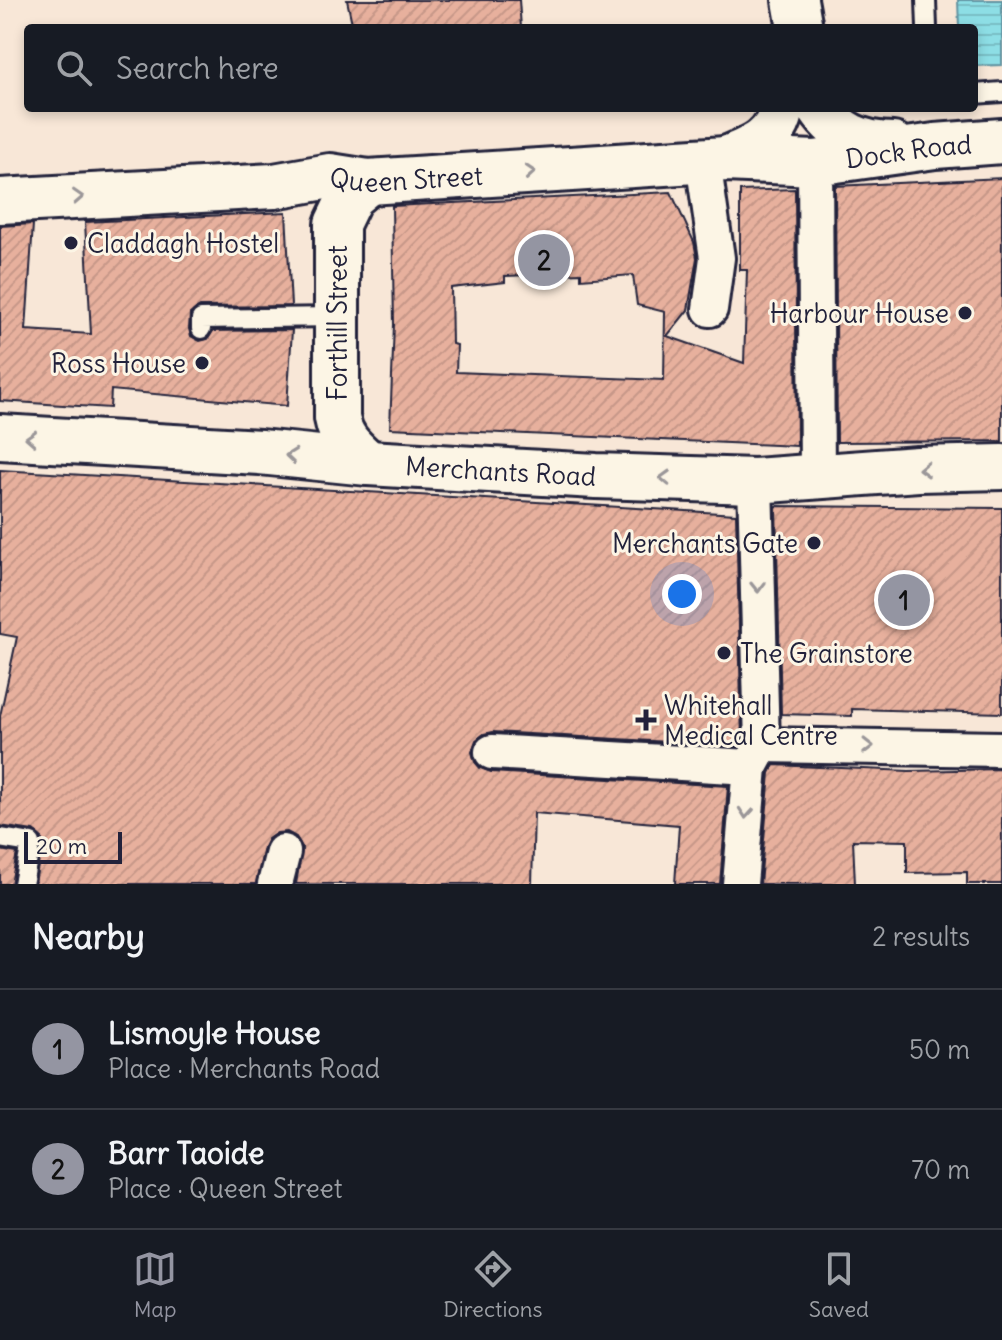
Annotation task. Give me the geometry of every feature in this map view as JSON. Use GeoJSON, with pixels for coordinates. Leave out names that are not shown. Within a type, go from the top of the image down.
{"type":"FeatureCollection","features":[{"type":"Feature","properties":{"kind":"main road"},"geometry":{"type":"LineString","coordinates":[[792,24],[795,0]]}},
{"type":"Feature","properties":{"kind":"main road"},"geometry":{"type":"LineString","coordinates":[[795,0],[799,24]]}},
{"type":"Feature","properties":{"kind":"main road"},"geometry":{"type":"LineString","coordinates":[[714,160],[757,147],[771,135],[780,121],[781,112]]}},
{"type":"Feature","properties":{"kind":"main road"},"geometry":{"type":"LineString","coordinates":[[823,112],[829,121],[850,137],[870,144],[935,146]]}},
{"type":"Feature","properties":{"kind":"main road","name":"Dock Road"},"geometry":{"type":"LineString","coordinates":[[815,163],[935,146],[1002,141]]}},
{"type":"Feature","properties":{"kind":"main road","name":"Queen Street"},"geometry":{"type":"LineString","coordinates":[[0,201],[274,186],[330,176],[368,182],[714,160],[815,163]]}},
{"type":"Feature","properties":{"kind":"main road","name":"Forthill Street"},"geometry":{"type":"LineString","coordinates":[[368,182],[350,197],[337,224],[337,418],[347,445],[368,463]]}},
{"type":"Feature","properties":{"kind":"main road","name":"Merchants Road"},"geometry":{"type":"LineString","coordinates":[[0,437],[260,452],[368,463],[755,481],[918,469],[1002,467]]}},
{"type":"Feature","properties":{"kind":"street"},"geometry":{"type":"LineString","coordinates":[[710,309],[717,258],[714,160]]}},
{"type":"Feature","properties":{"kind":"street"},"geometry":{"type":"LineString","coordinates":[[815,163],[817,476]]}},
{"type":"Feature","properties":{"kind":"street"},"geometry":{"type":"LineString","coordinates":[[740,884],[756,756],[755,481]]}},
{"type":"Feature","properties":{"kind":"street"},"geometry":{"type":"LineString","coordinates":[[492,752],[756,756],[1002,749]]}},
{"type":"Feature","properties":{"kind":"lane"},"geometry":{"type":"LineString","coordinates":[[926,0],[927,24]]}},
{"type":"Feature","properties":{"kind":"lane"},"geometry":{"type":"LineString","coordinates":[[978,94],[1002,92]]}},
{"type":"Feature","properties":{"kind":"lane"},"geometry":{"type":"LineString","coordinates":[[201,329],[201,319],[337,317]]}},
{"type":"Feature","properties":{"kind":"lane"},"geometry":{"type":"LineString","coordinates":[[0,838],[31,843],[23,884]]}},
{"type":"Feature","properties":{"kind":"water"},"geometry":{"type":"Polygon","coordinates":[[[958,0],[1002,0],[1002,65],[978,66],[978,24],[959,24],[958,0]]]}},
{"type":"Feature","properties":{"kind":"building"},"geometry":{"type":"Polygon","coordinates":[[[347,0],[519,0],[521,24],[352,24],[347,0]]]}},
{"type":"Feature","properties":{"kind":"building"},"geometry":{"type":"Polygon","coordinates":[[[1002,178],[1002,441],[837,442],[835,186],[1002,178]]]}},
{"type":"Feature","properties":{"kind":"building"},"geometry":{"type":"Polygon","coordinates":[[[795,189],[797,446],[390,428],[394,324],[392,206],[671,192],[694,242],[697,258],[688,310],[667,336],[744,363],[747,270],[740,270],[740,191],[795,189]],[[581,273],[505,276],[505,282],[451,288],[452,344],[457,345],[456,372],[664,380],[665,312],[637,305],[633,275],[581,279],[581,273]]]}},
{"type":"Feature","properties":{"kind":"building"},"geometry":{"type":"Polygon","coordinates":[[[286,212],[291,306],[200,307],[190,314],[189,329],[191,336],[200,341],[208,339],[213,331],[292,330],[287,406],[111,390],[110,408],[0,401],[0,226],[33,224],[26,330],[91,334],[85,222],[286,212]]]}},
{"type":"Feature","properties":{"kind":"building"},"geometry":{"type":"Polygon","coordinates":[[[0,470],[736,514],[742,740],[739,746],[493,732],[476,740],[472,752],[480,768],[491,772],[728,786],[720,884],[675,884],[679,825],[534,813],[532,884],[296,884],[302,847],[296,837],[287,832],[277,833],[268,839],[256,884],[35,884],[42,838],[33,831],[0,826],[0,716],[17,637],[0,634],[0,470]]]}},
{"type":"Feature","properties":{"kind":"building"},"geometry":{"type":"Polygon","coordinates":[[[776,506],[1002,508],[1002,713],[852,709],[852,716],[781,714],[776,506]]]}},
{"type":"Feature","properties":{"kind":"building"},"geometry":{"type":"Polygon","coordinates":[[[774,765],[909,771],[1002,769],[1002,884],[967,884],[967,872],[907,873],[907,841],[853,840],[855,884],[760,884],[770,773],[774,765]]]}},
{"type":"Feature","properties":{"kind":"building"},"geometry":{"type":"Polygon","coordinates":[[[0,850],[17,853],[11,884],[0,884],[0,850]]]}},
{"type":"Feature","properties":{"kind":"place","name":"Claddagh Hostel"},"geometry":{"type":"Point","coordinates":[71,243]}},
{"type":"Feature","properties":{"kind":"place","name":"Barr Taoide"},"geometry":{"type":"Point","coordinates":[544,260]}},
{"type":"Feature","properties":{"kind":"place","name":"Harbour House"},"geometry":{"type":"Point","coordinates":[965,313]}},
{"type":"Feature","properties":{"kind":"place","name":"Ross House"},"geometry":{"type":"Point","coordinates":[202,363]}},
{"type":"Feature","properties":{"kind":"place","name":"Merchants Gate"},"geometry":{"type":"Point","coordinates":[814,543]}},
{"type":"Feature","properties":{"kind":"place","name":"Lismoyle House"},"geometry":{"type":"Point","coordinates":[904,600]}},
{"type":"Feature","properties":{"kind":"place","name":"The Grainstore"},"geometry":{"type":"Point","coordinates":[724,653]}},
{"type":"Feature","properties":{"kind":"place","name":"Whitehall Medical Centre"},"geometry":{"type":"Point","coordinates":[646,720]}}]}
